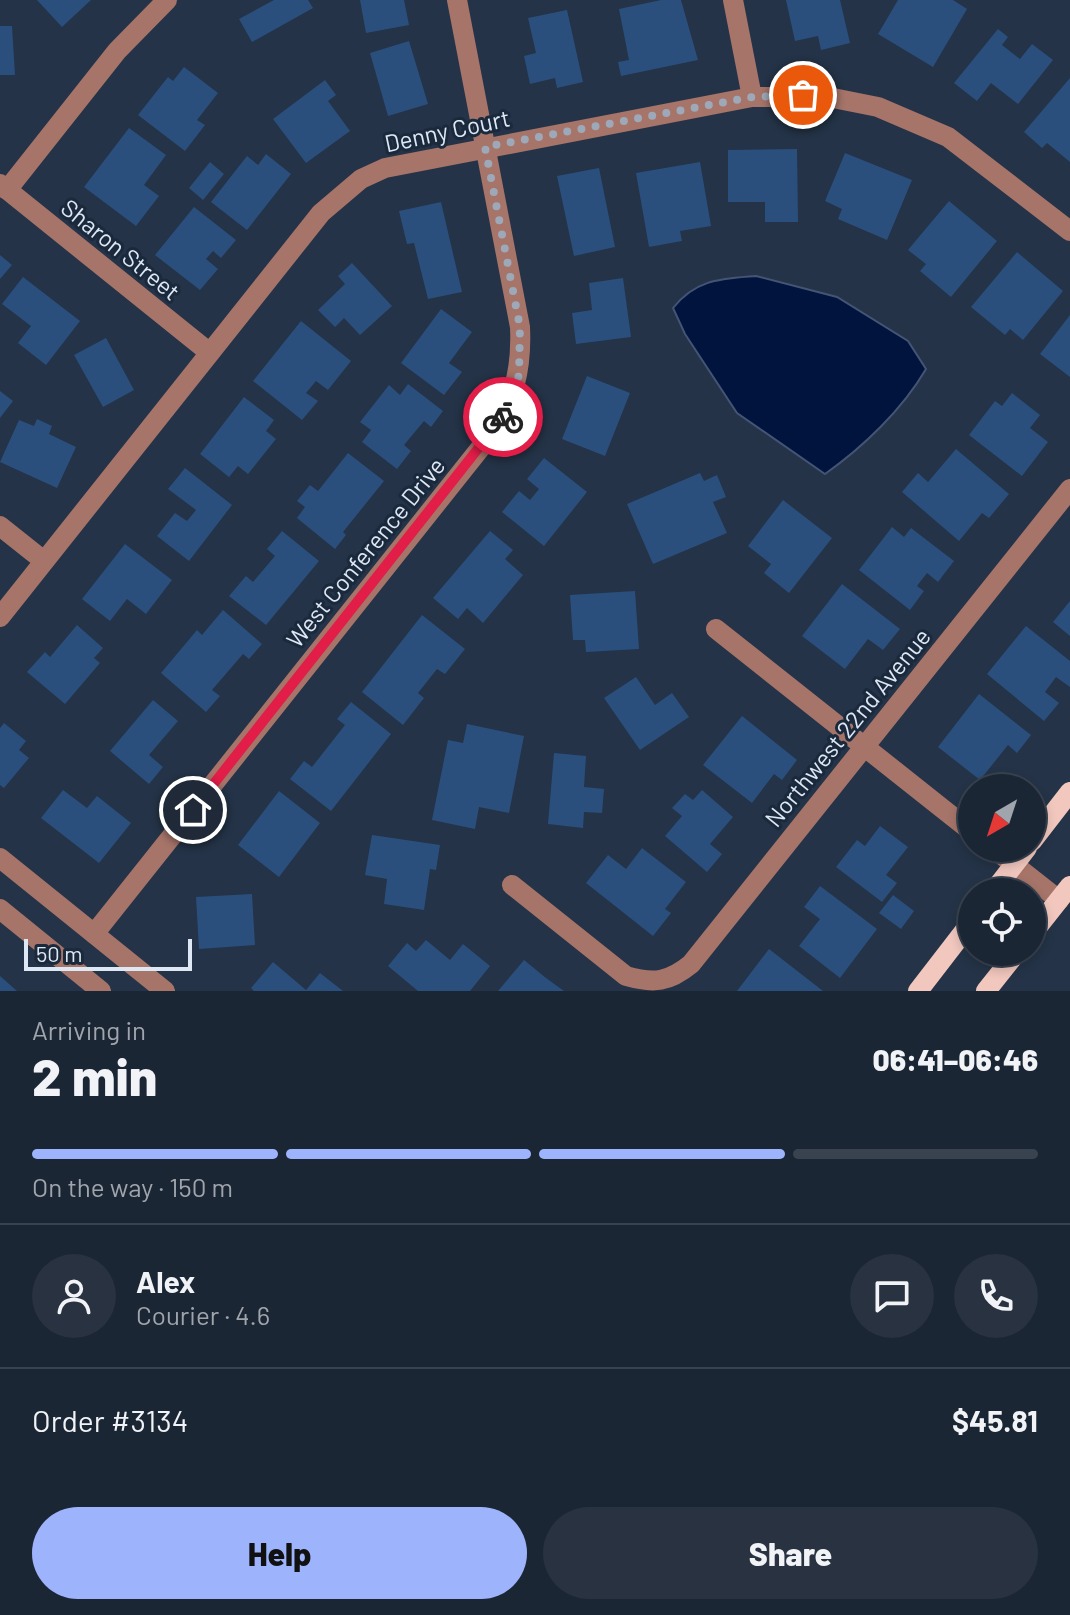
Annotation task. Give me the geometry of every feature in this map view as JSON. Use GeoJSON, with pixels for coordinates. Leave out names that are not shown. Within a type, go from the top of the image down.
{"type":"FeatureCollection","features":[{"type":"Feature","properties":{"kind":"main road"},"geometry":{"type":"LineString","coordinates":[[1046,823],[1070,792]]}},
{"type":"Feature","properties":{"kind":"main road"},"geometry":{"type":"LineString","coordinates":[[1046,916],[1064,893]]}},
{"type":"Feature","properties":{"kind":"main road"},"geometry":{"type":"LineString","coordinates":[[918,991],[958,939]]}},
{"type":"Feature","properties":{"kind":"main road"},"geometry":{"type":"LineString","coordinates":[[986,991],[1006,966]]}},
{"type":"Feature","properties":{"kind":"street"},"geometry":{"type":"LineString","coordinates":[[3,187],[117,51],[167,0]]}},
{"type":"Feature","properties":{"kind":"street","name":"West Conference Drive"},"geometry":{"type":"LineString","coordinates":[[94,934],[502,419],[519,375],[520,327],[457,0]]}},
{"type":"Feature","properties":{"kind":"street"},"geometry":{"type":"LineString","coordinates":[[733,0],[752,97]]}},
{"type":"Feature","properties":{"kind":"street","name":"Denny Court"},"geometry":{"type":"LineString","coordinates":[[0,617],[339,195],[385,168],[752,97],[828,97],[902,115],[970,150],[1070,231]]}},
{"type":"Feature","properties":{"kind":"street","name":"Sharon Street"},"geometry":{"type":"LineString","coordinates":[[3,187],[210,353]]}},
{"type":"Feature","properties":{"kind":"street","name":"Northwest 22nd Avenue"},"geometry":{"type":"LineString","coordinates":[[512,885],[626,976],[654,982],[673,978],[691,964],[1070,489]]}},
{"type":"Feature","properties":{"kind":"street"},"geometry":{"type":"LineString","coordinates":[[0,526],[44,561]]}},
{"type":"Feature","properties":{"kind":"street"},"geometry":{"type":"LineString","coordinates":[[716,629],[958,821]]}},
{"type":"Feature","properties":{"kind":"street"},"geometry":{"type":"LineString","coordinates":[[0,858],[165,991]]}},
{"type":"Feature","properties":{"kind":"street"},"geometry":{"type":"LineString","coordinates":[[1027,862],[1064,893]]}},
{"type":"Feature","properties":{"kind":"street"},"geometry":{"type":"LineString","coordinates":[[0,909],[101,991]]}},
{"type":"Feature","properties":{"kind":"water"},"geometry":{"type":"Polygon","coordinates":[[[756,276],[837,297],[908,341],[926,369],[881,427],[825,474],[737,413],[685,334],[673,308],[691,291],[710,282],[756,276]]]}},
{"type":"Feature","properties":{"kind":"building"},"geometry":{"type":"Polygon","coordinates":[[[37,0],[91,0],[62,27],[37,0]]]}},
{"type":"Feature","properties":{"kind":"building"},"geometry":{"type":"Polygon","coordinates":[[[274,0],[308,0],[313,8],[252,42],[239,19],[274,0]]]}},
{"type":"Feature","properties":{"kind":"building"},"geometry":{"type":"Polygon","coordinates":[[[360,0],[404,0],[409,25],[366,33],[360,0]]]}},
{"type":"Feature","properties":{"kind":"building"},"geometry":{"type":"Polygon","coordinates":[[[661,0],[681,0],[698,60],[621,76],[618,62],[629,60],[619,9],[661,0]]]}},
{"type":"Feature","properties":{"kind":"building"},"geometry":{"type":"Polygon","coordinates":[[[786,0],[840,0],[850,43],[821,50],[818,36],[795,41],[786,0]]]}},
{"type":"Feature","properties":{"kind":"building"},"geometry":{"type":"Polygon","coordinates":[[[898,0],[953,0],[967,9],[933,67],[878,34],[898,0]]]}},
{"type":"Feature","properties":{"kind":"building"},"geometry":{"type":"Polygon","coordinates":[[[567,10],[583,82],[557,88],[555,78],[530,84],[524,56],[536,53],[528,18],[567,10]]]}},
{"type":"Feature","properties":{"kind":"building"},"geometry":{"type":"Polygon","coordinates":[[[0,26],[12,26],[15,75],[0,75],[0,26]]]}},
{"type":"Feature","properties":{"kind":"building"},"geometry":{"type":"Polygon","coordinates":[[[998,29],[1008,37],[1002,45],[1020,59],[1032,44],[1053,60],[1018,104],[991,83],[977,101],[954,83],[998,29]]]}},
{"type":"Feature","properties":{"kind":"building"},"geometry":{"type":"Polygon","coordinates":[[[409,41],[428,104],[388,116],[370,53],[409,41]]]}},
{"type":"Feature","properties":{"kind":"building"},"geometry":{"type":"Polygon","coordinates":[[[184,67],[218,93],[197,120],[205,125],[185,151],[138,115],[168,77],[173,81],[184,67]]]}},
{"type":"Feature","properties":{"kind":"building"},"geometry":{"type":"Polygon","coordinates":[[[1070,78],[1070,162],[1047,143],[1042,148],[1024,132],[1070,78]]]}},
{"type":"Feature","properties":{"kind":"building"},"geometry":{"type":"Polygon","coordinates":[[[325,80],[336,95],[328,101],[350,131],[306,163],[273,119],[325,80]]]}},
{"type":"Feature","properties":{"kind":"building"},"geometry":{"type":"Polygon","coordinates":[[[129,128],[166,155],[144,185],[159,196],[136,226],[84,187],[129,128]]]}},
{"type":"Feature","properties":{"kind":"building"},"geometry":{"type":"Polygon","coordinates":[[[797,149],[798,222],[765,222],[765,202],[728,202],[728,150],[797,149]]]}},
{"type":"Feature","properties":{"kind":"building"},"geometry":{"type":"Polygon","coordinates":[[[845,153],[912,180],[887,240],[838,219],[842,209],[825,201],[845,153]]]}},
{"type":"Feature","properties":{"kind":"building"},"geometry":{"type":"Polygon","coordinates":[[[266,154],[291,174],[247,230],[211,202],[247,156],[258,165],[266,154]]]}},
{"type":"Feature","properties":{"kind":"building"},"geometry":{"type":"Polygon","coordinates":[[[210,162],[224,174],[203,200],[189,188],[210,162]]]}},
{"type":"Feature","properties":{"kind":"building"},"geometry":{"type":"Polygon","coordinates":[[[700,162],[711,226],[680,231],[682,241],[649,247],[636,173],[700,162]]]}},
{"type":"Feature","properties":{"kind":"building"},"geometry":{"type":"Polygon","coordinates":[[[599,168],[615,247],[574,256],[557,176],[599,168]]]}},
{"type":"Feature","properties":{"kind":"building"},"geometry":{"type":"Polygon","coordinates":[[[949,201],[997,241],[951,297],[920,271],[926,264],[908,250],[949,201]]]}},
{"type":"Feature","properties":{"kind":"building"},"geometry":{"type":"Polygon","coordinates":[[[441,202],[462,292],[428,299],[414,243],[407,244],[399,211],[441,202]]]}},
{"type":"Feature","properties":{"kind":"building"},"geometry":{"type":"Polygon","coordinates":[[[194,207],[236,240],[221,258],[213,251],[206,259],[218,269],[200,290],[155,255],[194,207]]]}},
{"type":"Feature","properties":{"kind":"building"},"geometry":{"type":"Polygon","coordinates":[[[1017,252],[1063,291],[1023,340],[1010,329],[1005,335],[971,307],[1017,252]]]}},
{"type":"Feature","properties":{"kind":"building"},"geometry":{"type":"Polygon","coordinates":[[[0,255],[12,265],[0,279],[0,255]]]}},
{"type":"Feature","properties":{"kind":"building"},"geometry":{"type":"Polygon","coordinates":[[[352,263],[392,306],[360,335],[344,318],[335,327],[318,310],[345,284],[338,276],[352,263]]]}},
{"type":"Feature","properties":{"kind":"building"},"geometry":{"type":"Polygon","coordinates":[[[23,277],[80,321],[46,365],[18,343],[31,326],[2,304],[23,277]]]}},
{"type":"Feature","properties":{"kind":"building"},"geometry":{"type":"Polygon","coordinates":[[[623,278],[631,337],[576,344],[572,313],[592,310],[589,283],[623,278]]]}},
{"type":"Feature","properties":{"kind":"building"},"geometry":{"type":"Polygon","coordinates":[[[441,309],[472,332],[449,363],[462,372],[444,395],[401,363],[441,309]]]}},
{"type":"Feature","properties":{"kind":"building"},"geometry":{"type":"Polygon","coordinates":[[[1070,315],[1070,377],[1040,354],[1070,315]]]}},
{"type":"Feature","properties":{"kind":"building"},"geometry":{"type":"Polygon","coordinates":[[[301,321],[351,361],[328,390],[316,381],[306,393],[318,401],[302,420],[253,381],[301,321]]]}},
{"type":"Feature","properties":{"kind":"building"},"geometry":{"type":"Polygon","coordinates":[[[106,338],[134,390],[103,407],[74,355],[106,338]]]}},
{"type":"Feature","properties":{"kind":"building"},"geometry":{"type":"Polygon","coordinates":[[[587,376],[630,393],[605,456],[562,439],[587,376]]]}},
{"type":"Feature","properties":{"kind":"building"},"geometry":{"type":"Polygon","coordinates":[[[408,384],[443,411],[431,427],[424,421],[404,445],[411,451],[397,469],[362,442],[371,430],[360,422],[389,385],[400,395],[408,384]]]}},
{"type":"Feature","properties":{"kind":"building"},"geometry":{"type":"Polygon","coordinates":[[[0,391],[13,401],[0,418],[0,391]]]}},
{"type":"Feature","properties":{"kind":"building"},"geometry":{"type":"Polygon","coordinates":[[[1012,393],[1040,415],[1030,428],[1048,442],[1022,476],[969,435],[995,401],[1002,406],[1012,393]]]}},
{"type":"Feature","properties":{"kind":"building"},"geometry":{"type":"Polygon","coordinates":[[[244,397],[274,420],[266,431],[276,439],[248,474],[238,466],[229,477],[200,454],[244,397]]]}},
{"type":"Feature","properties":{"kind":"building"},"geometry":{"type":"Polygon","coordinates":[[[37,419],[52,426],[49,434],[76,447],[57,488],[0,462],[19,420],[34,426],[37,419]]]}},
{"type":"Feature","properties":{"kind":"building"},"geometry":{"type":"Polygon","coordinates":[[[956,449],[1009,494],[989,518],[982,513],[959,541],[902,492],[918,473],[928,482],[956,449]]]}},
{"type":"Feature","properties":{"kind":"building"},"geometry":{"type":"Polygon","coordinates":[[[348,453],[384,481],[343,532],[346,535],[335,549],[297,518],[305,507],[297,501],[310,485],[318,491],[348,453]]]}},
{"type":"Feature","properties":{"kind":"building"},"geometry":{"type":"Polygon","coordinates":[[[544,458],[587,492],[544,546],[502,512],[519,491],[530,500],[539,489],[527,479],[544,458]]]}},
{"type":"Feature","properties":{"kind":"building"},"geometry":{"type":"Polygon","coordinates":[[[185,468],[232,505],[189,561],[157,536],[175,513],[187,521],[196,510],[168,489],[185,468]]]}},
{"type":"Feature","properties":{"kind":"building"},"geometry":{"type":"Polygon","coordinates":[[[700,473],[704,481],[717,475],[726,497],[713,502],[727,533],[653,564],[627,504],[700,473]]]}},
{"type":"Feature","properties":{"kind":"building"},"geometry":{"type":"Polygon","coordinates":[[[783,500],[832,538],[789,593],[764,573],[771,564],[748,546],[783,500]]]}},
{"type":"Feature","properties":{"kind":"building"},"geometry":{"type":"Polygon","coordinates":[[[892,527],[904,537],[911,528],[954,561],[938,582],[927,573],[917,586],[924,591],[910,610],[859,570],[892,527]]]}},
{"type":"Feature","properties":{"kind":"building"},"geometry":{"type":"Polygon","coordinates":[[[282,531],[319,561],[266,625],[229,596],[246,576],[253,582],[275,556],[267,549],[282,531]]]}},
{"type":"Feature","properties":{"kind":"building"},"geometry":{"type":"Polygon","coordinates":[[[490,531],[513,550],[505,559],[523,575],[483,623],[467,608],[458,619],[433,598],[490,531]]]}},
{"type":"Feature","properties":{"kind":"building"},"geometry":{"type":"Polygon","coordinates":[[[125,544],[172,580],[146,614],[127,599],[110,621],[82,599],[125,544]]]}},
{"type":"Feature","properties":{"kind":"building"},"geometry":{"type":"Polygon","coordinates":[[[842,584],[900,629],[883,650],[868,639],[845,669],[802,636],[842,584]]]}},
{"type":"Feature","properties":{"kind":"building"},"geometry":{"type":"Polygon","coordinates":[[[635,591],[639,649],[586,652],[585,640],[573,640],[570,595],[635,591]]]}},
{"type":"Feature","properties":{"kind":"building"},"geometry":{"type":"Polygon","coordinates":[[[1070,601],[1070,636],[1053,622],[1070,601]]]}},
{"type":"Feature","properties":{"kind":"building"},"geometry":{"type":"Polygon","coordinates":[[[223,610],[262,644],[249,659],[243,654],[212,690],[220,696],[206,712],[161,673],[197,630],[202,635],[223,610]]]}},
{"type":"Feature","properties":{"kind":"building"},"geometry":{"type":"Polygon","coordinates":[[[422,615],[465,649],[445,674],[437,669],[418,693],[424,698],[403,725],[362,692],[422,615]]]}},
{"type":"Feature","properties":{"kind":"building"},"geometry":{"type":"Polygon","coordinates":[[[77,625],[103,648],[94,658],[100,663],[65,704],[27,672],[45,652],[50,657],[77,625]]]}},
{"type":"Feature","properties":{"kind":"building"},"geometry":{"type":"Polygon","coordinates":[[[1026,626],[1070,661],[1070,687],[1056,677],[1045,692],[1059,703],[1044,721],[987,674],[1026,626]]]}},
{"type":"Feature","properties":{"kind":"building"},"geometry":{"type":"Polygon","coordinates":[[[636,677],[655,705],[672,693],[689,717],[640,750],[604,698],[636,677]]]}},
{"type":"Feature","properties":{"kind":"building"},"geometry":{"type":"Polygon","coordinates":[[[979,694],[1031,735],[1017,753],[1008,745],[985,774],[972,774],[938,747],[979,694]]]}},
{"type":"Feature","properties":{"kind":"building"},"geometry":{"type":"Polygon","coordinates":[[[153,700],[178,721],[149,755],[163,767],[149,784],[110,751],[153,700]]]}},
{"type":"Feature","properties":{"kind":"building"},"geometry":{"type":"Polygon","coordinates":[[[351,702],[391,734],[331,811],[290,779],[304,761],[312,767],[345,725],[337,719],[351,702]]]}},
{"type":"Feature","properties":{"kind":"building"},"geometry":{"type":"Polygon","coordinates":[[[742,716],[797,760],[782,780],[774,774],[752,803],[703,765],[742,716]]]}},
{"type":"Feature","properties":{"kind":"building"},"geometry":{"type":"Polygon","coordinates":[[[4,723],[26,741],[19,750],[29,758],[4,788],[0,785],[0,728],[4,723]]]}},
{"type":"Feature","properties":{"kind":"building"},"geometry":{"type":"Polygon","coordinates":[[[467,724],[524,736],[509,813],[479,807],[475,829],[432,820],[448,740],[463,743],[467,724]]]}},
{"type":"Feature","properties":{"kind":"building"},"geometry":{"type":"Polygon","coordinates":[[[554,753],[586,756],[584,787],[604,789],[602,813],[584,812],[583,828],[548,824],[554,753]]]}},
{"type":"Feature","properties":{"kind":"building"},"geometry":{"type":"Polygon","coordinates":[[[63,790],[87,808],[97,796],[131,823],[99,863],[41,818],[63,790]]]}},
{"type":"Feature","properties":{"kind":"building"},"geometry":{"type":"Polygon","coordinates":[[[702,790],[733,817],[710,844],[722,854],[707,872],[665,836],[682,816],[672,808],[685,794],[693,800],[702,790]]]}},
{"type":"Feature","properties":{"kind":"building"},"geometry":{"type":"Polygon","coordinates":[[[279,791],[320,823],[279,877],[238,845],[279,791]]]}},
{"type":"Feature","properties":{"kind":"building"},"geometry":{"type":"Polygon","coordinates":[[[880,826],[908,847],[886,875],[897,883],[882,902],[836,867],[857,840],[865,846],[880,826]]]}},
{"type":"Feature","properties":{"kind":"building"},"geometry":{"type":"Polygon","coordinates":[[[372,835],[440,845],[436,870],[430,869],[424,910],[384,904],[387,879],[365,875],[372,835]]]}},
{"type":"Feature","properties":{"kind":"building"},"geometry":{"type":"Polygon","coordinates":[[[642,848],[686,882],[665,909],[671,913],[653,936],[586,883],[608,855],[626,869],[642,848]]]}},
{"type":"Feature","properties":{"kind":"building"},"geometry":{"type":"Polygon","coordinates":[[[820,886],[877,929],[840,978],[799,946],[820,919],[804,907],[820,886]]]}},
{"type":"Feature","properties":{"kind":"building"},"geometry":{"type":"Polygon","coordinates":[[[252,894],[255,945],[199,949],[196,897],[252,894]]]}},
{"type":"Feature","properties":{"kind":"building"},"geometry":{"type":"Polygon","coordinates":[[[893,895],[914,911],[901,929],[879,913],[893,895]]]}},
{"type":"Feature","properties":{"kind":"building"},"geometry":{"type":"Polygon","coordinates":[[[426,940],[450,960],[463,944],[490,966],[470,991],[418,991],[388,966],[407,943],[416,951],[426,940]]]}},
{"type":"Feature","properties":{"kind":"building"},"geometry":{"type":"Polygon","coordinates":[[[769,949],[823,991],[737,991],[769,949]]]}},
{"type":"Feature","properties":{"kind":"building"},"geometry":{"type":"Polygon","coordinates":[[[524,960],[546,978],[564,991],[498,991],[524,960]]]}},
{"type":"Feature","properties":{"kind":"building"},"geometry":{"type":"Polygon","coordinates":[[[273,962],[306,990],[320,973],[343,991],[254,991],[251,988],[273,962]]]}},
{"type":"Feature","properties":{"kind":"building"},"geometry":{"type":"Polygon","coordinates":[[[0,976],[17,991],[0,991],[0,976]]]}},
{"type":"Feature","properties":{"kind":"way so far"},"geometry":{"type":"LineString","coordinates":[[503,417],[519,375],[520,327],[485,147],[752,97],[803,95]]}},
{"type":"Feature","properties":{"kind":"route"},"geometry":{"type":"LineString","coordinates":[[193,810],[503,417]]}}]}
